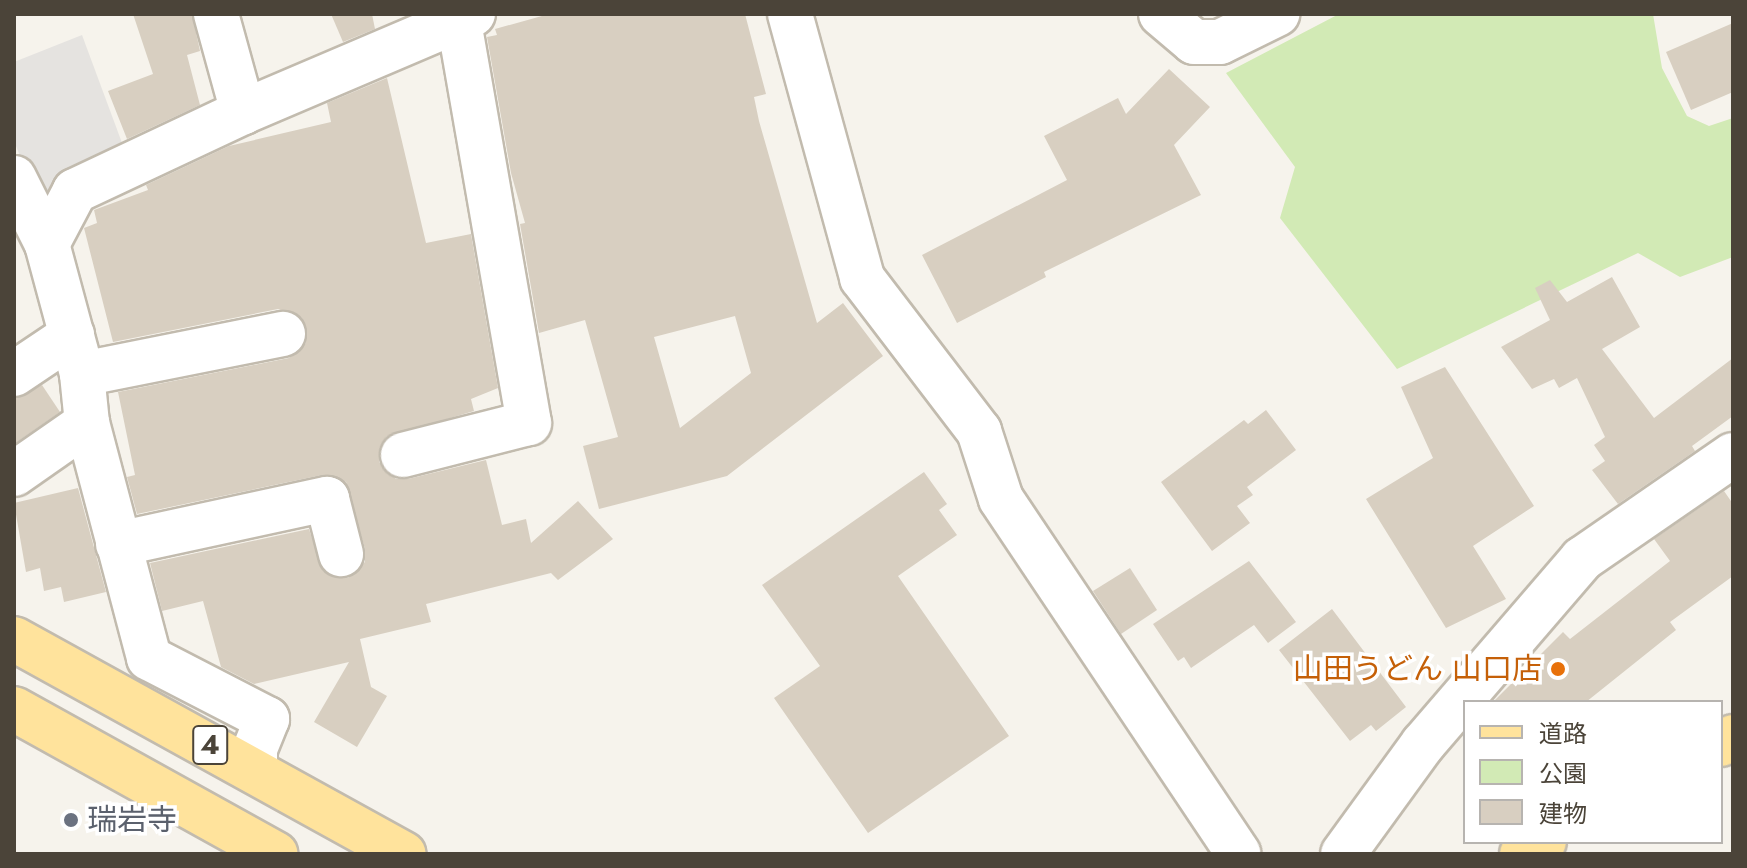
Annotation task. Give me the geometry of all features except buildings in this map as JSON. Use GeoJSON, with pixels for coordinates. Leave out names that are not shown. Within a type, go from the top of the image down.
{"type":"FeatureCollection","features":[{"type":"Feature","properties":{"kind":"main road","name":"4"},"geometry":{"type":"LineString","coordinates":[[14,639],[255,769],[404,854]]}},
{"type":"Feature","properties":{"kind":"main road","name":"4"},"geometry":{"type":"LineString","coordinates":[[14,709],[276,854]]}},
{"type":"Feature","properties":{"kind":"main road"},"geometry":{"type":"LineString","coordinates":[[1522,854],[1540,844]]}},
{"type":"Feature","properties":{"kind":"street"},"geometry":{"type":"LineString","coordinates":[[216,14],[243,112]]}},
{"type":"Feature","properties":{"kind":"street"},"geometry":{"type":"LineString","coordinates":[[790,14],[862,278],[979,431],[1001,499],[1239,854]]}},
{"type":"Feature","properties":{"kind":"street"},"geometry":{"type":"LineString","coordinates":[[1161,14],[1194,42],[1220,42],[1277,14]]}},
{"type":"Feature","properties":{"kind":"street"},"geometry":{"type":"LineString","coordinates":[[47,244],[75,191],[243,112],[466,17],[529,423],[403,455]]}},
{"type":"Feature","properties":{"kind":"street"},"geometry":{"type":"LineString","coordinates":[[14,178],[47,244],[77,355],[87,423],[149,658],[267,719],[255,749],[255,769]]}},
{"type":"Feature","properties":{"kind":"street"},"geometry":{"type":"LineString","coordinates":[[14,374],[77,355],[283,334]]}},
{"type":"Feature","properties":{"kind":"street"},"geometry":{"type":"LineString","coordinates":[[14,474],[87,423]]}},
{"type":"Feature","properties":{"kind":"street"},"geometry":{"type":"LineString","coordinates":[[1343,854],[1423,744],[1582,559],[1733,455]]}},
{"type":"Feature","properties":{"kind":"street"},"geometry":{"type":"LineString","coordinates":[[118,544],[327,499],[341,554]]}},
{"type":"Feature","properties":{"kind":"green space"},"geometry":{"type":"Polygon","coordinates":[[[1339,14],[1653,14],[1662,68],[1687,116],[1709,126],[1733,118],[1733,257],[1680,277],[1638,253],[1397,369],[1280,218],[1295,167],[1226,73],[1339,14]]]}},
{"type":"Feature","properties":{"kind":"shaded area"},"geometry":{"type":"Polygon","coordinates":[[[82,35],[125,151],[56,199],[34,191],[14,141],[14,62],[82,35]]]}},
{"type":"Feature","properties":{"kind":"place","name":"山田うどん 山口店"},"geometry":{"type":"Point","coordinates":[1558,669]}},
{"type":"Feature","properties":{"kind":"place","name":"瑞岩寺"},"geometry":{"type":"Point","coordinates":[71,820]}}]}
